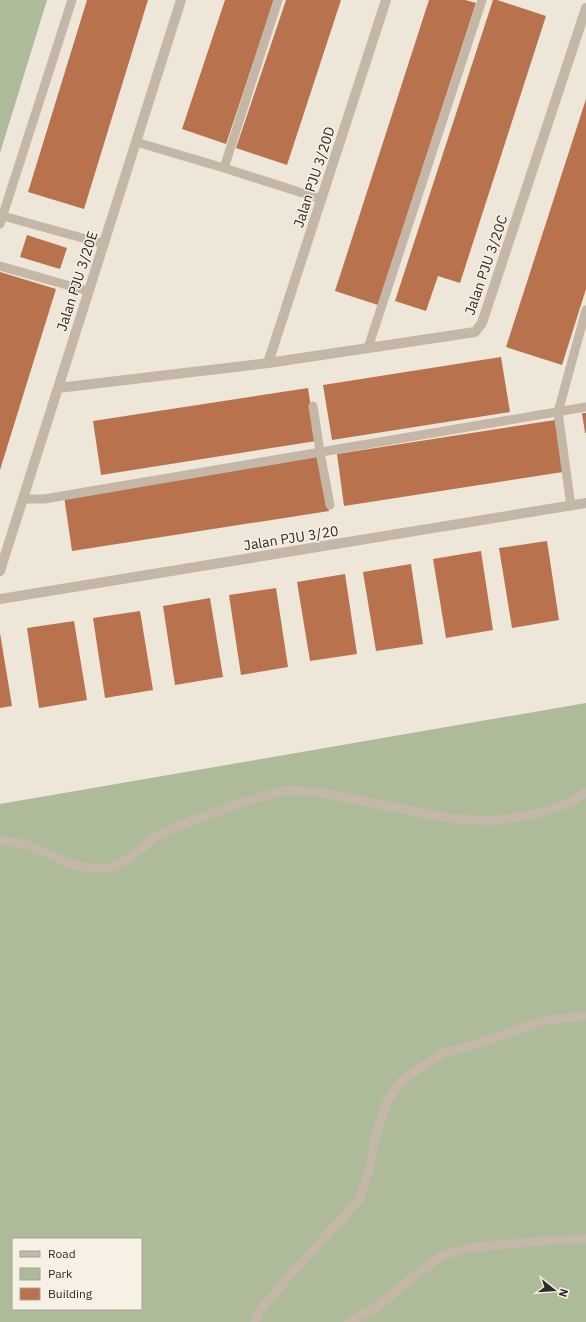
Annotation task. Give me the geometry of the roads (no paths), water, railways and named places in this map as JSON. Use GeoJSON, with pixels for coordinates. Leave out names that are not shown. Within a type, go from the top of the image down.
{"type":"FeatureCollection","features":[{"type":"Feature","properties":{"kind":"street","name":"Jalan PJU 3/20E"},"geometry":{"type":"LineString","coordinates":[[0,571],[181,0]]}},
{"type":"Feature","properties":{"kind":"street","name":"Jalan PJU 3/20D"},"geometry":{"type":"LineString","coordinates":[[268,363],[386,0]]}},
{"type":"Feature","properties":{"kind":"street","name":"Jalan PJU 3/20C"},"geometry":{"type":"LineString","coordinates":[[58,388],[268,363],[475,332],[482,323],[586,8]]}},
{"type":"Feature","properties":{"kind":"street","name":"Jalan PJU 3/20"},"geometry":{"type":"LineString","coordinates":[[0,599],[586,504]]}},
{"type":"Feature","properties":{"kind":"lane"},"geometry":{"type":"LineString","coordinates":[[72,0],[1,220],[104,244]]}},
{"type":"Feature","properties":{"kind":"lane"},"geometry":{"type":"LineString","coordinates":[[224,168],[278,0]]}},
{"type":"Feature","properties":{"kind":"lane"},"geometry":{"type":"LineString","coordinates":[[368,348],[482,0]]}},
{"type":"Feature","properties":{"kind":"lane"},"geometry":{"type":"LineString","coordinates":[[136,142],[321,199]]}},
{"type":"Feature","properties":{"kind":"lane"},"geometry":{"type":"LineString","coordinates":[[0,266],[88,291]]}},
{"type":"Feature","properties":{"kind":"lane"},"geometry":{"type":"LineString","coordinates":[[571,506],[558,412],[586,310]]}},
{"type":"Feature","properties":{"kind":"lane"},"geometry":{"type":"LineString","coordinates":[[313,406],[330,505]]}},
{"type":"Feature","properties":{"kind":"lane"},"geometry":{"type":"LineString","coordinates":[[23,499],[44,499],[586,407]]}},
{"type":"Feature","properties":{"kind":"lane"},"geometry":{"type":"LineString","coordinates":[[0,840],[28,845],[71,864],[89,868],[112,868],[130,857],[155,838],[179,826],[237,804],[286,790],[324,793],[447,818],[491,821],[536,814],[570,803],[586,792]]}},
{"type":"Feature","properties":{"kind":"lane"},"geometry":{"type":"LineString","coordinates":[[255,1322],[259,1312],[283,1283],[359,1200],[370,1167],[376,1134],[386,1104],[400,1082],[443,1053],[481,1043],[545,1020],[586,1016]]}},
{"type":"Feature","properties":{"kind":"lane"},"geometry":{"type":"LineString","coordinates":[[349,1322],[377,1307],[413,1277],[442,1256],[467,1248],[553,1240],[586,1239]]}}]}
